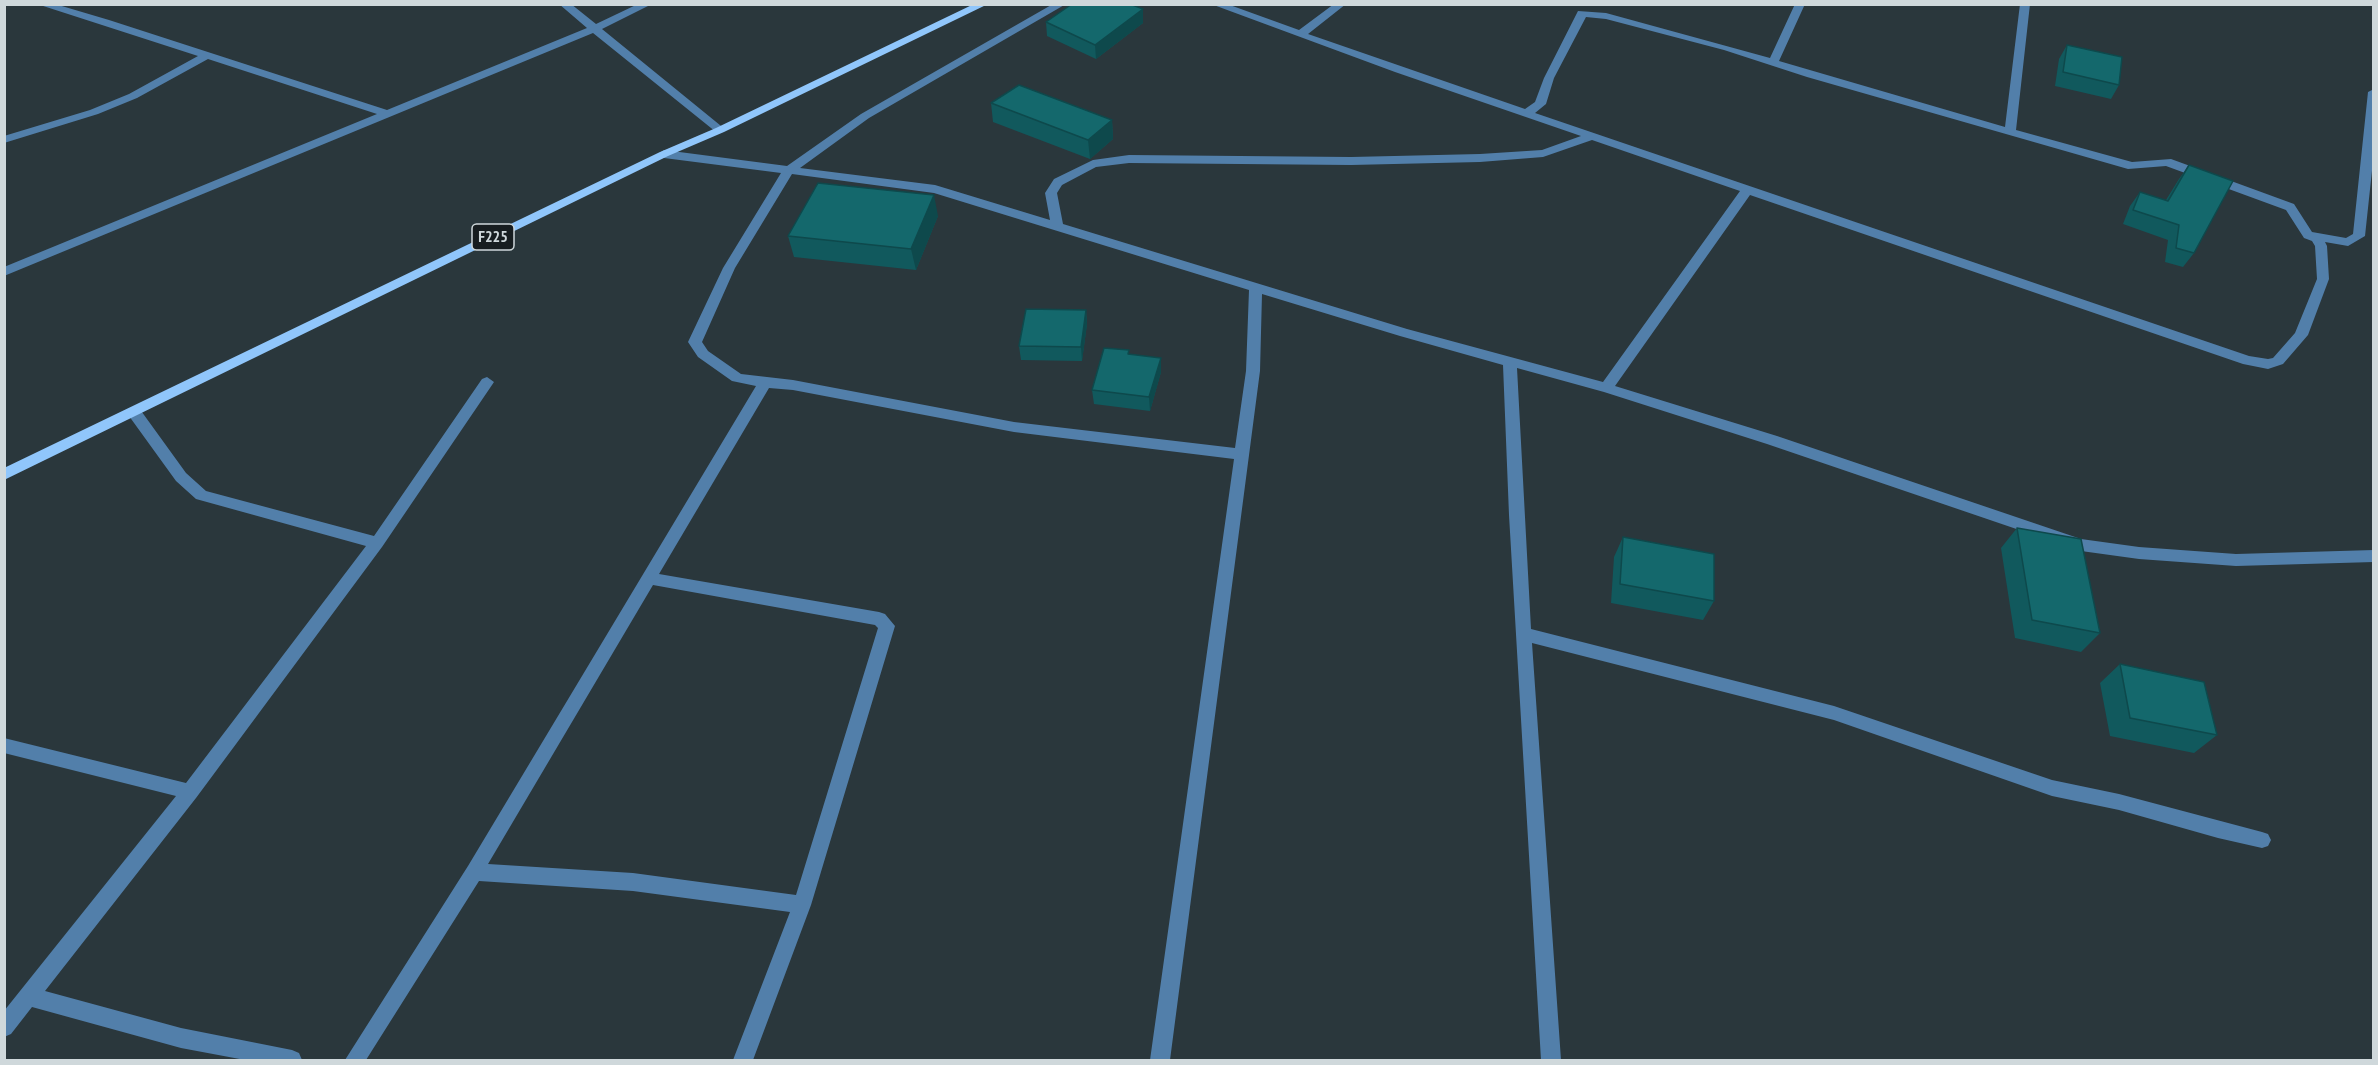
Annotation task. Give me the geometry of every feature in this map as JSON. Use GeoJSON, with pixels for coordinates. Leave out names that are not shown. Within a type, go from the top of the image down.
{"type":"FeatureCollection","features":[{"type":"Feature","properties":{"kind":"main road","name":"F225"},"geometry":{"type":"LineString","coordinates":[[4,475],[664,154],[720,130],[983,4]]}},
{"type":"Feature","properties":{"kind":"street"},"geometry":{"type":"LineString","coordinates":[[42,4],[388,114]]}},
{"type":"Feature","properties":{"kind":"street"},"geometry":{"type":"LineString","coordinates":[[564,4],[720,130]]}},
{"type":"Feature","properties":{"kind":"street"},"geometry":{"type":"LineString","coordinates":[[4,272],[594,29],[647,4]]}},
{"type":"Feature","properties":{"kind":"street"},"geometry":{"type":"LineString","coordinates":[[1061,4],[865,116],[789,170],[729,268],[695,342],[703,354],[737,378],[794,385],[1014,427],[1241,453]]}},
{"type":"Feature","properties":{"kind":"street"},"geometry":{"type":"LineString","coordinates":[[1216,4],[1526,114],[2248,361],[2268,364],[2278,361],[2286,354],[2301,335],[2324,279],[2321,246],[2316,238],[2308,235],[2290,207],[2167,162],[2132,166],[1583,8],[1563,56],[1549,78],[1540,104],[1526,114]]}},
{"type":"Feature","properties":{"kind":"street"},"geometry":{"type":"LineString","coordinates":[[1301,34],[1341,4]]}},
{"type":"Feature","properties":{"kind":"street"},"geometry":{"type":"LineString","coordinates":[[1773,63],[1800,4]]}},
{"type":"Feature","properties":{"kind":"street"},"geometry":{"type":"LineString","coordinates":[[2010,131],[2025,4]]}},
{"type":"Feature","properties":{"kind":"street"},"geometry":{"type":"LineString","coordinates":[[4,140],[94,112],[133,96],[207,55]]}},
{"type":"Feature","properties":{"kind":"street"},"geometry":{"type":"LineString","coordinates":[[2308,235],[2348,242],[2360,236],[2373,92]]}},
{"type":"Feature","properties":{"kind":"street"},"geometry":{"type":"LineString","coordinates":[[1057,225],[1051,193],[1058,182],[1093,164],[1129,159],[1351,162],[1479,158],[1543,153],[1592,136]]}},
{"type":"Feature","properties":{"kind":"street"},"geometry":{"type":"LineString","coordinates":[[664,154],[935,189],[1415,336],[1606,388],[1772,440],[2081,545],[2139,553],[2236,560],[2373,556]]}},
{"type":"Feature","properties":{"kind":"street"},"geometry":{"type":"LineString","coordinates":[[1606,388],[1748,189]]}},
{"type":"Feature","properties":{"kind":"street"},"geometry":{"type":"LineString","coordinates":[[1160,1060],[1252,371],[1256,286]]}},
{"type":"Feature","properties":{"kind":"street"},"geometry":{"type":"LineString","coordinates":[[1510,360],[1516,514],[1551,1060]]}},
{"type":"Feature","properties":{"kind":"street"},"geometry":{"type":"LineString","coordinates":[[4,1027],[190,792],[377,543],[487,382]]}},
{"type":"Feature","properties":{"kind":"street"},"geometry":{"type":"LineString","coordinates":[[355,1060],[474,872],[765,383]]}},
{"type":"Feature","properties":{"kind":"street"},"geometry":{"type":"LineString","coordinates":[[134,412],[181,477],[201,495],[377,543]]}},
{"type":"Feature","properties":{"kind":"street"},"geometry":{"type":"LineString","coordinates":[[647,578],[879,619],[887,626],[802,905],[743,1060]]}},
{"type":"Feature","properties":{"kind":"street"},"geometry":{"type":"LineString","coordinates":[[1524,634],[1834,713],[2052,788],[2119,802],[2218,831],[2262,840]]}},
{"type":"Feature","properties":{"kind":"street"},"geometry":{"type":"LineString","coordinates":[[4,745],[190,792]]}},
{"type":"Feature","properties":{"kind":"street"},"geometry":{"type":"LineString","coordinates":[[474,872],[633,882],[802,905]]}},
{"type":"Feature","properties":{"kind":"street"},"geometry":{"type":"LineString","coordinates":[[28,996],[181,1038],[292,1060]]}},
{"type":"Feature","properties":{"kind":"building"},"geometry":{"type":"Polygon","coordinates":[[[1072,4],[1130,4],[1143,9],[1095,45],[1046,22],[1072,4]]]}},
{"type":"Feature","properties":{"kind":"building"},"geometry":{"type":"Polygon","coordinates":[[[2067,45],[2122,57],[2119,85],[2063,72],[2067,45]]]}},
{"type":"Feature","properties":{"kind":"building"},"geometry":{"type":"Polygon","coordinates":[[[1019,85],[1112,120],[1088,140],[991,103],[1019,85]]]}},
{"type":"Feature","properties":{"kind":"building"},"geometry":{"type":"Polygon","coordinates":[[[2189,165],[2233,181],[2194,253],[2176,248],[2179,225],[2133,210],[2140,192],[2168,201],[2189,165]]]}},
{"type":"Feature","properties":{"kind":"building"},"geometry":{"type":"Polygon","coordinates":[[[818,183],[934,195],[911,249],[788,236],[818,183]]]}},
{"type":"Feature","properties":{"kind":"building"},"geometry":{"type":"Polygon","coordinates":[[[1026,309],[1086,310],[1081,347],[1019,346],[1026,309]]]}},
{"type":"Feature","properties":{"kind":"building"},"geometry":{"type":"Polygon","coordinates":[[[1104,348],[1129,350],[1128,354],[1161,358],[1149,397],[1092,390],[1104,348]]]}},
{"type":"Feature","properties":{"kind":"building"},"geometry":{"type":"Polygon","coordinates":[[[2017,528],[2081,539],[2100,633],[2032,620],[2017,528]]]}},
{"type":"Feature","properties":{"kind":"building"},"geometry":{"type":"Polygon","coordinates":[[[1623,537],[1714,554],[1714,601],[1620,584],[1623,537]]]}},
{"type":"Feature","properties":{"kind":"building"},"geometry":{"type":"Polygon","coordinates":[[[2120,664],[2204,682],[2217,735],[2130,718],[2120,664]]]}}]}
